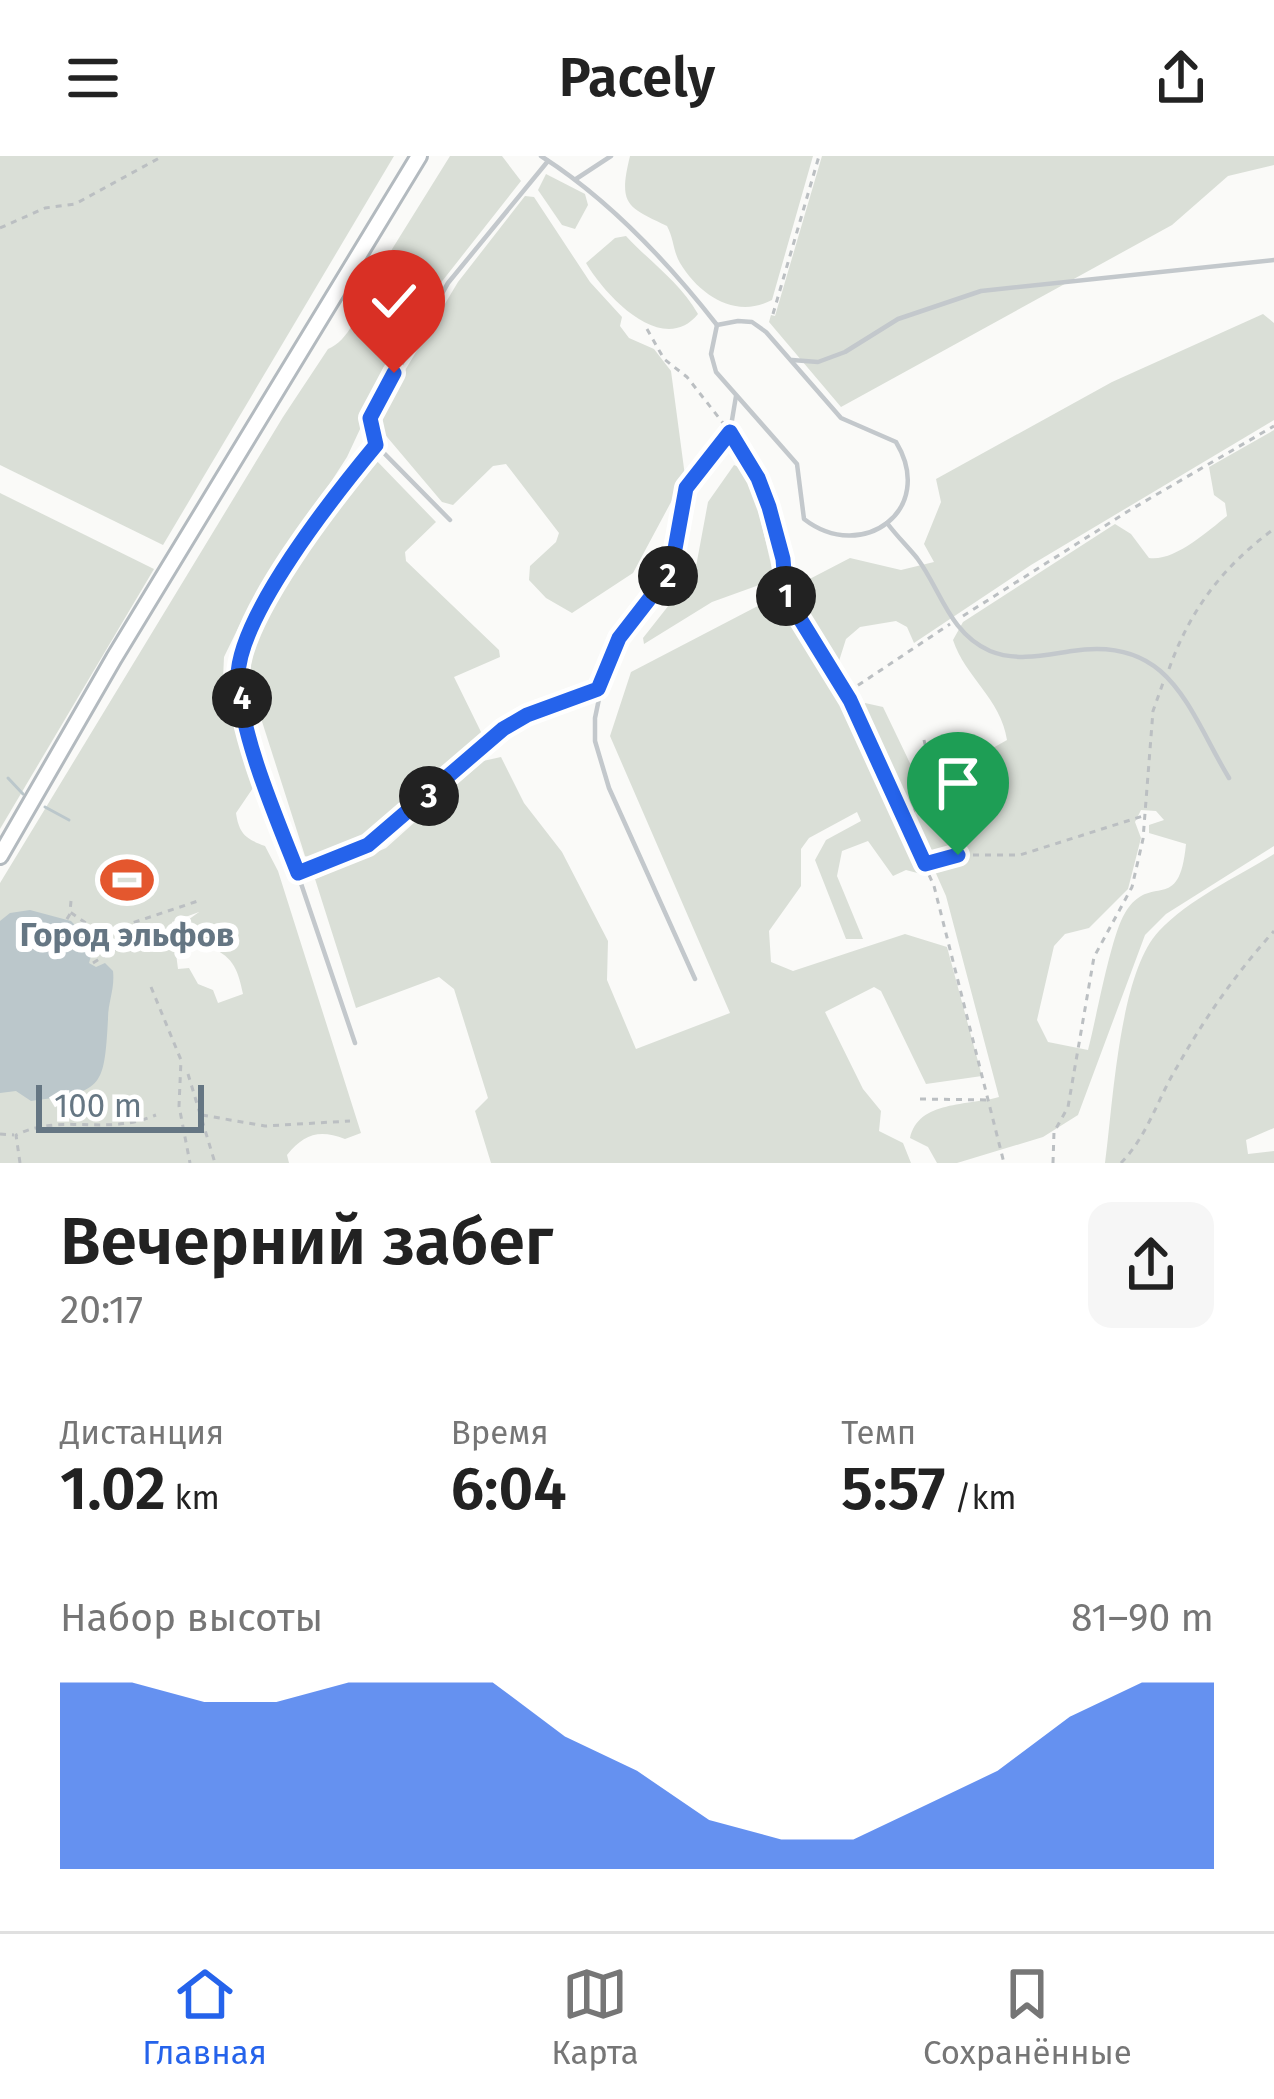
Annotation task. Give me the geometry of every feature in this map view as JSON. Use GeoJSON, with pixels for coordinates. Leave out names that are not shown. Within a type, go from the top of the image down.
{"type":"FeatureCollection","features":[{"type":"Feature","properties":{"kind":"main road"},"geometry":{"type":"LineString","coordinates":[[0,856],[114,658],[419,156]]}},
{"type":"Feature","properties":{"kind":"lane"},"geometry":{"type":"LineString","coordinates":[[541,156],[576,179],[678,276],[717,325]]}},
{"type":"Feature","properties":{"kind":"lane"},"geometry":{"type":"LineString","coordinates":[[576,179],[611,156]]}},
{"type":"Feature","properties":{"kind":"lane"},"geometry":{"type":"LineString","coordinates":[[450,520],[376,445],[370,418],[448,283],[548,161]]}},
{"type":"Feature","properties":{"kind":"lane"},"geometry":{"type":"LineString","coordinates":[[792,360],[818,362],[845,352],[898,319],[981,291],[1274,258]]}},
{"type":"Feature","properties":{"kind":"lane"},"geometry":{"type":"LineString","coordinates":[[752,322],[842,418],[887,434],[905,456],[910,479],[904,506],[887,523],[861,536],[837,536],[804,519],[797,464],[716,371],[711,354],[717,325],[752,322]]}},
{"type":"Feature","properties":{"kind":"lane"},"geometry":{"type":"LineString","coordinates":[[695,979],[599,758],[595,718],[598,689],[619,638],[671,571],[686,488],[730,432],[736,396]]}},
{"type":"Feature","properties":{"kind":"lane"},"geometry":{"type":"LineString","coordinates":[[355,1043],[246,721],[240,664],[282,573],[376,445]]}},
{"type":"Feature","properties":{"kind":"lane"},"geometry":{"type":"LineString","coordinates":[[887,523],[918,559],[954,621],[991,651],[1034,658],[1096,648],[1123,651],[1153,664],[1186,695],[1228,778]]}},
{"type":"Feature","properties":{"kind":"lane"},"geometry":{"type":"LineString","coordinates":[[298,873],[368,845],[503,729],[598,689]]}},
{"type":"Feature","properties":{"kind":"path"},"geometry":{"type":"LineString","coordinates":[[0,228],[45,208],[75,204],[163,156]]}},
{"type":"Feature","properties":{"kind":"path"},"geometry":{"type":"LineString","coordinates":[[773,314],[819,156]]}},
{"type":"Feature","properties":{"kind":"path"},"geometry":{"type":"LineString","coordinates":[[647,328],[664,359],[687,377],[752,466],[783,559],[786,596],[846,694],[908,824],[950,939],[1004,1163]]}},
{"type":"Feature","properties":{"kind":"path"},"geometry":{"type":"LineString","coordinates":[[846,694],[1130,510],[1274,426]]}},
{"type":"Feature","properties":{"kind":"path"},"geometry":{"type":"LineString","coordinates":[[1053,1163],[1054,1132],[1068,1107],[1088,980],[1108,924],[1132,887],[1154,711],[1166,676],[1183,630],[1208,589],[1274,530]]}},
{"type":"Feature","properties":{"kind":"path"},"geometry":{"type":"LineString","coordinates":[[908,824],[932,773],[924,740]]}},
{"type":"Feature","properties":{"kind":"path"},"geometry":{"type":"LineString","coordinates":[[925,864],[958,855],[1020,855],[1144,816]]}},
{"type":"Feature","properties":{"kind":"path"},"geometry":{"type":"LineString","coordinates":[[70,901],[62,929],[73,936]]}},
{"type":"Feature","properties":{"kind":"path"},"geometry":{"type":"LineString","coordinates":[[111,930],[198,901]]}},
{"type":"Feature","properties":{"kind":"path"},"geometry":{"type":"LineString","coordinates":[[70,912],[93,928],[109,952]]}},
{"type":"Feature","properties":{"kind":"path"},"geometry":{"type":"LineString","coordinates":[[1121,1163],[1140,1143],[1175,1069],[1222,996],[1274,931]]}},
{"type":"Feature","properties":{"kind":"path"},"geometry":{"type":"LineString","coordinates":[[93,963],[124,943]]}},
{"type":"Feature","properties":{"kind":"path"},"geometry":{"type":"LineString","coordinates":[[151,987],[181,1060],[179,1106],[190,1163]]}},
{"type":"Feature","properties":{"kind":"path"},"geometry":{"type":"LineString","coordinates":[[188,1074],[215,1163]]}},
{"type":"Feature","properties":{"kind":"path"},"geometry":{"type":"LineString","coordinates":[[920,1099],[991,1100]]}},
{"type":"Feature","properties":{"kind":"path"},"geometry":{"type":"LineString","coordinates":[[0,1134],[16,1136],[41,1123],[130,1126],[156,1114]]}},
{"type":"Feature","properties":{"kind":"path"},"geometry":{"type":"LineString","coordinates":[[202,1114],[265,1126],[350,1121]]}},
{"type":"Feature","properties":{"kind":"path"},"geometry":{"type":"LineString","coordinates":[[16,1136],[20,1163]]}},
{"type":"Feature","properties":{"kind":"shaded area"},"geometry":{"type":"Polygon","coordinates":[[[0,156],[394,156],[163,545],[0,465],[0,156]]]}},
{"type":"Feature","properties":{"kind":"shaded area"},"geometry":{"type":"Polygon","coordinates":[[[450,156],[502,156],[521,181],[410,322],[347,457],[242,620],[224,657],[223,679],[255,785],[236,813],[237,820],[245,835],[265,846],[278,871],[361,1133],[345,1139],[327,1134],[306,1138],[287,1155],[289,1163],[0,1163],[0,883],[283,417],[328,349],[353,324],[366,291],[450,156]],[[199,912],[172,922],[178,969],[189,968],[198,984],[213,990],[218,1003],[243,994],[236,969],[207,945],[204,928],[194,932],[181,925],[199,912]]]}},
{"type":"Feature","properties":{"kind":"shaded area"},"geometry":{"type":"Polygon","coordinates":[[[630,156],[813,156],[772,300],[732,305],[708,294],[688,275],[667,226],[629,202],[625,185],[630,156]]]}},
{"type":"Feature","properties":{"kind":"shaded area"},"geometry":{"type":"Polygon","coordinates":[[[822,156],[1274,156],[1274,165],[1228,176],[1172,225],[841,407],[769,322],[775,316],[822,156]]]}},
{"type":"Feature","properties":{"kind":"shaded area"},"geometry":{"type":"Polygon","coordinates":[[[546,174],[585,194],[588,205],[575,229],[562,225],[538,190],[546,174]]]}},
{"type":"Feature","properties":{"kind":"shaded area"},"geometry":{"type":"Polygon","coordinates":[[[525,196],[534,197],[590,282],[622,317],[620,326],[629,338],[654,349],[671,371],[685,476],[633,573],[572,613],[546,598],[529,580],[530,566],[556,542],[559,533],[506,464],[493,466],[453,505],[442,502],[382,431],[383,407],[458,282],[525,196]]]}},
{"type":"Feature","properties":{"kind":"shaded area"},"geometry":{"type":"Polygon","coordinates":[[[626,236],[691,303],[698,314],[684,326],[652,326],[636,317],[607,291],[586,263],[615,238],[626,236]]]}},
{"type":"Feature","properties":{"kind":"shaded area"},"geometry":{"type":"Polygon","coordinates":[[[1263,314],[1274,323],[1274,420],[1031,565],[914,643],[907,627],[896,621],[860,627],[846,639],[839,661],[849,680],[842,688],[846,704],[925,875],[906,870],[893,876],[868,841],[842,851],[837,876],[863,939],[846,939],[815,860],[826,840],[861,821],[857,812],[809,838],[801,849],[801,886],[769,931],[771,962],[793,971],[905,934],[947,947],[982,1076],[926,1084],[881,991],[874,987],[825,1012],[863,1089],[881,1111],[879,1131],[903,1143],[911,1163],[491,1163],[475,1111],[488,1098],[454,989],[439,977],[356,1008],[315,879],[386,848],[483,761],[501,757],[524,803],[562,852],[608,941],[607,980],[636,1049],[730,1013],[610,736],[631,672],[850,558],[901,570],[934,562],[924,544],[941,502],[936,479],[1112,382],[1263,314]]]}},
{"type":"Feature","properties":{"kind":"shaded area"},"geometry":{"type":"Polygon","coordinates":[[[1274,430],[1274,846],[1166,914],[1145,935],[1078,1115],[1043,1137],[957,1163],[937,1163],[928,1147],[910,1138],[923,1117],[946,1107],[999,1097],[946,896],[863,709],[865,703],[883,707],[920,784],[919,799],[931,796],[945,775],[1007,740],[998,712],[953,640],[963,622],[1115,524],[1131,534],[1149,558],[1169,555],[1190,544],[1227,516],[1225,503],[1214,495],[1209,467],[1274,430]],[[1141,810],[1135,822],[1141,838],[1128,889],[1089,928],[1065,934],[1054,946],[1037,1020],[1048,1042],[1088,1050],[1109,958],[1125,913],[1145,894],[1170,887],[1177,880],[1186,844],[1149,833],[1149,825],[1164,820],[1156,811],[1141,810]]]}},
{"type":"Feature","properties":{"kind":"shaded area"},"geometry":{"type":"Polygon","coordinates":[[[373,457],[436,522],[405,552],[406,561],[499,650],[500,657],[454,677],[482,734],[478,745],[371,835],[312,859],[305,856],[251,687],[252,658],[260,628],[292,565],[373,457]]]}},
{"type":"Feature","properties":{"kind":"shaded area"},"geometry":{"type":"Polygon","coordinates":[[[734,465],[741,468],[756,500],[773,573],[765,583],[712,602],[644,644],[643,638],[695,572],[708,502],[734,465]]]}},
{"type":"Feature","properties":{"kind":"shaded area"},"geometry":{"type":"Polygon","coordinates":[[[0,493],[154,569],[0,829],[0,493]]]}},
{"type":"Feature","properties":{"kind":"shaded area"},"geometry":{"type":"Polygon","coordinates":[[[1274,854],[1274,1128],[1246,1140],[1248,1154],[1274,1151],[1274,1163],[1105,1163],[1126,1008],[1146,951],[1159,931],[1184,909],[1274,854]]]}},
{"type":"Feature","properties":{"kind":"shaded area"},"geometry":{"type":"Polygon","coordinates":[[[30,910],[71,921],[94,945],[89,963],[96,967],[105,963],[113,971],[101,1074],[86,1090],[31,1101],[16,1091],[0,1093],[0,921],[10,913],[30,910]]]}},
{"type":"Feature","properties":{"kind":"waterway"},"geometry":{"type":"LineString","coordinates":[[8,778],[23,794]]}},
{"type":"Feature","properties":{"kind":"waterway"},"geometry":{"type":"LineString","coordinates":[[45,807],[69,820]]}},
{"type":"Feature","properties":{"kind":"place","name":"Город эльфов"},"geometry":{"type":"Point","coordinates":[127,880]}},
{"type":"Feature","properties":{"kind":"route"},"geometry":{"type":"LineString","coordinates":[[394,373],[370,418],[376,445],[282,573],[242,651],[238,677],[246,721],[298,873],[368,845],[503,729],[598,689],[619,638],[671,571],[686,488],[730,432],[758,478],[769,507],[783,559],[786,596],[850,700],[925,864],[958,855]]}}]}
